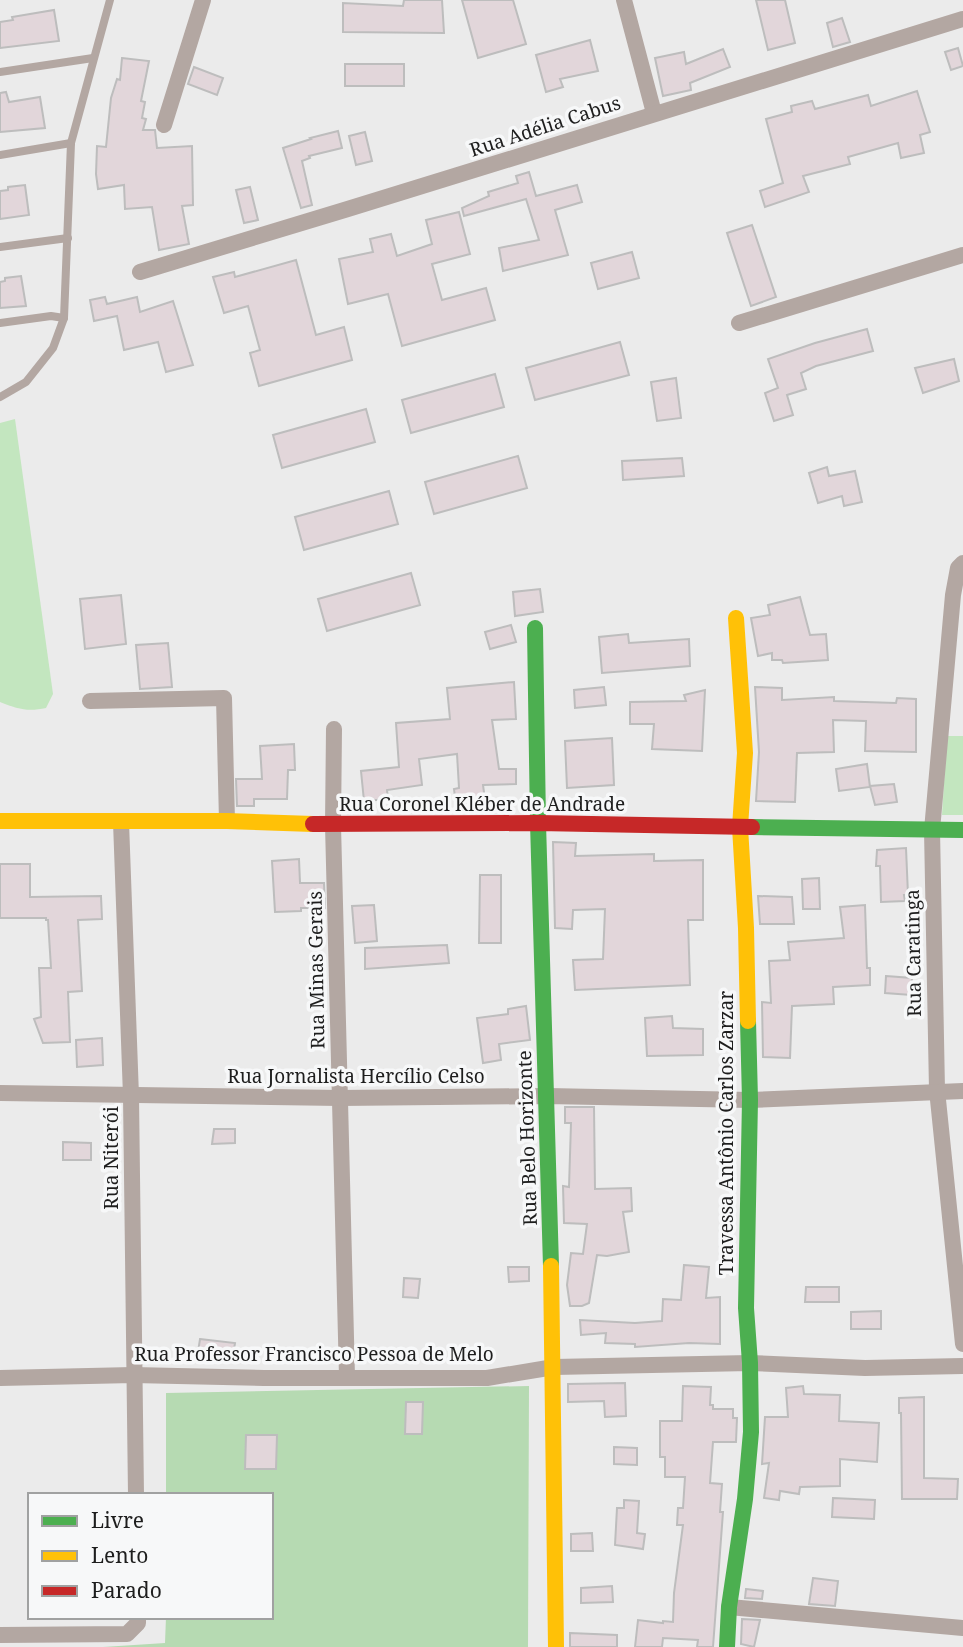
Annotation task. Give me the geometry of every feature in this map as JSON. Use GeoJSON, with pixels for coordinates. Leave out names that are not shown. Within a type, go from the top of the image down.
{"type":"FeatureCollection","features":[{"type":"Feature","properties":{"kind":"street"},"geometry":{"type":"LineString","coordinates":[[164,125],[202,0]]}},
{"type":"Feature","properties":{"kind":"street"},"geometry":{"type":"LineString","coordinates":[[624,0],[653,113]]}},
{"type":"Feature","properties":{"kind":"street","name":"Rua Adélia Cabus"},"geometry":{"type":"LineString","coordinates":[[140,272],[390,198],[653,113],[963,19]]}},
{"type":"Feature","properties":{"kind":"street"},"geometry":{"type":"LineString","coordinates":[[739,323],[963,255]]}},
{"type":"Feature","properties":{"kind":"street","name":"Rua Caratinga"},"geometry":{"type":"LineString","coordinates":[[963,563],[958,568],[953,595],[932,830],[937,1090],[963,1344]]}},
{"type":"Feature","properties":{"kind":"street","name":"Travessa Antônio Carlos Zarzar"},"geometry":{"type":"LineString","coordinates":[[727,1647],[729,1607],[750,1456],[750,1363],[746,1308],[750,1100],[746,928],[740,827],[745,753],[736,618]]}},
{"type":"Feature","properties":{"kind":"street","name":"Rua Belo Horizonte"},"geometry":{"type":"LineString","coordinates":[[535,628],[554,1367],[556,1647]]}},
{"type":"Feature","properties":{"kind":"street"},"geometry":{"type":"LineString","coordinates":[[90,701],[224,698],[227,821]]}},
{"type":"Feature","properties":{"kind":"street","name":"Rua Minas Gerais"},"geometry":{"type":"LineString","coordinates":[[334,729],[333,825],[347,1377]]}},
{"type":"Feature","properties":{"kind":"street","name":"Rua Coronel Kléber de Andrade"},"geometry":{"type":"LineString","coordinates":[[0,821],[227,821],[333,825],[538,823],[963,830]]}},
{"type":"Feature","properties":{"kind":"street","name":"Rua Niterói"},"geometry":{"type":"LineString","coordinates":[[121,822],[131,1096],[136,1493]]}},
{"type":"Feature","properties":{"kind":"street","name":"Rua Jornalista Hercílio Celso"},"geometry":{"type":"LineString","coordinates":[[0,1093],[340,1098],[547,1096],[750,1100],[963,1091]]}},
{"type":"Feature","properties":{"kind":"street","name":"Rua Professor Francisco Pessoa de Melo"},"geometry":{"type":"LineString","coordinates":[[0,1378],[133,1375],[487,1378],[554,1367],[750,1363],[864,1368],[963,1366]]}},
{"type":"Feature","properties":{"kind":"street"},"geometry":{"type":"LineString","coordinates":[[729,1607],[963,1628]]}},
{"type":"Feature","properties":{"kind":"street"},"geometry":{"type":"LineString","coordinates":[[0,1635],[127,1634],[138,1620]]}},
{"type":"Feature","properties":{"kind":"lane"},"geometry":{"type":"LineString","coordinates":[[0,397],[26,382],[53,348],[64,318],[71,143],[110,0]]}},
{"type":"Feature","properties":{"kind":"lane"},"geometry":{"type":"LineString","coordinates":[[0,72],[93,58]]}},
{"type":"Feature","properties":{"kind":"lane"},"geometry":{"type":"LineString","coordinates":[[0,155],[71,143]]}},
{"type":"Feature","properties":{"kind":"lane"},"geometry":{"type":"LineString","coordinates":[[0,247],[68,238]]}},
{"type":"Feature","properties":{"kind":"lane"},"geometry":{"type":"LineString","coordinates":[[0,323],[51,316],[64,318]]}},
{"type":"Feature","properties":{"kind":"green space"},"geometry":{"type":"Polygon","coordinates":[[[15,419],[53,694],[46,708],[34,710],[0,702],[0,423],[15,419]]]}},
{"type":"Feature","properties":{"kind":"green space"},"geometry":{"type":"Polygon","coordinates":[[[947,736],[963,736],[963,815],[942,815],[947,736]]]}},
{"type":"Feature","properties":{"kind":"green space"},"geometry":{"type":"Polygon","coordinates":[[[529,1386],[528,1647],[103,1647],[165,1643],[166,1619],[273,1619],[273,1493],[166,1493],[166,1393],[529,1386]]]}},
{"type":"Feature","properties":{"kind":"building"},"geometry":{"type":"Polygon","coordinates":[[[404,0],[442,0],[444,33],[343,32],[343,3],[403,6],[404,0]]]}},
{"type":"Feature","properties":{"kind":"building"},"geometry":{"type":"Polygon","coordinates":[[[462,0],[513,0],[526,44],[478,58],[462,0]]]}},
{"type":"Feature","properties":{"kind":"building"},"geometry":{"type":"Polygon","coordinates":[[[756,0],[785,0],[795,43],[768,50],[756,0]]]}},
{"type":"Feature","properties":{"kind":"building"},"geometry":{"type":"Polygon","coordinates":[[[54,10],[59,41],[0,48],[0,22],[13,20],[12,17],[54,10]]]}},
{"type":"Feature","properties":{"kind":"building"},"geometry":{"type":"Polygon","coordinates":[[[842,18],[850,42],[833,47],[827,23],[842,18]]]}},
{"type":"Feature","properties":{"kind":"building"},"geometry":{"type":"Polygon","coordinates":[[[590,40],[598,71],[560,79],[563,87],[546,92],[536,55],[590,40]]]}},
{"type":"Feature","properties":{"kind":"building"},"geometry":{"type":"Polygon","coordinates":[[[958,48],[963,66],[951,70],[945,52],[958,48]]]}},
{"type":"Feature","properties":{"kind":"building"},"geometry":{"type":"Polygon","coordinates":[[[723,49],[730,67],[690,83],[691,90],[663,96],[655,58],[684,52],[686,64],[723,49]]]}},
{"type":"Feature","properties":{"kind":"building"},"geometry":{"type":"Polygon","coordinates":[[[122,58],[149,61],[141,101],[145,102],[142,118],[146,119],[143,130],[155,130],[157,148],[192,146],[193,205],[182,206],[189,244],[159,250],[152,207],[125,209],[124,185],[98,189],[97,146],[106,147],[111,98],[117,79],[120,80],[122,58]]]}},
{"type":"Feature","properties":{"kind":"building"},"geometry":{"type":"Polygon","coordinates":[[[345,64],[404,64],[404,86],[345,86],[345,64]]]}},
{"type":"Feature","properties":{"kind":"building"},"geometry":{"type":"Polygon","coordinates":[[[194,67],[223,78],[217,95],[188,84],[194,67]]]}},
{"type":"Feature","properties":{"kind":"building"},"geometry":{"type":"Polygon","coordinates":[[[917,91],[930,132],[920,135],[924,153],[901,158],[898,143],[848,157],[850,164],[803,176],[809,192],[765,207],[760,191],[783,183],[766,119],[792,112],[791,106],[812,101],[815,109],[868,95],[871,106],[917,91]]]}},
{"type":"Feature","properties":{"kind":"building"},"geometry":{"type":"Polygon","coordinates":[[[6,92],[9,102],[40,97],[45,128],[0,132],[0,93],[6,92]]]}},
{"type":"Feature","properties":{"kind":"building"},"geometry":{"type":"Polygon","coordinates":[[[338,131],[342,148],[309,156],[310,158],[302,161],[312,205],[301,208],[283,148],[338,131]]]}},
{"type":"Feature","properties":{"kind":"building"},"geometry":{"type":"Polygon","coordinates":[[[365,132],[372,161],[356,165],[349,136],[365,132]]]}},
{"type":"Feature","properties":{"kind":"building"},"geometry":{"type":"Polygon","coordinates":[[[529,172],[536,196],[577,185],[582,202],[555,210],[568,255],[503,271],[499,248],[539,240],[526,199],[464,216],[462,208],[489,196],[488,192],[518,183],[516,176],[529,172]]]}},
{"type":"Feature","properties":{"kind":"building"},"geometry":{"type":"Polygon","coordinates":[[[25,185],[29,215],[0,219],[0,191],[25,185]]]}},
{"type":"Feature","properties":{"kind":"building"},"geometry":{"type":"Polygon","coordinates":[[[250,187],[258,220],[244,223],[236,190],[250,187]]]}},
{"type":"Feature","properties":{"kind":"building"},"geometry":{"type":"Polygon","coordinates":[[[459,212],[470,254],[432,264],[442,300],[486,288],[495,320],[402,346],[388,294],[348,304],[339,259],[373,252],[370,239],[391,234],[397,256],[432,244],[426,220],[459,212]]]}},
{"type":"Feature","properties":{"kind":"building"},"geometry":{"type":"Polygon","coordinates":[[[752,225],[776,297],[751,306],[727,233],[752,225]]]}},
{"type":"Feature","properties":{"kind":"building"},"geometry":{"type":"Polygon","coordinates":[[[632,252],[639,278],[598,289],[591,263],[632,252]]]}},
{"type":"Feature","properties":{"kind":"building"},"geometry":{"type":"Polygon","coordinates":[[[296,260],[316,335],[344,327],[352,360],[259,386],[250,353],[260,350],[248,306],[224,313],[213,277],[234,272],[235,277],[296,260]]]}},
{"type":"Feature","properties":{"kind":"building"},"geometry":{"type":"Polygon","coordinates":[[[21,276],[26,306],[0,308],[0,282],[5,281],[5,278],[21,276]]]}},
{"type":"Feature","properties":{"kind":"building"},"geometry":{"type":"Polygon","coordinates":[[[105,297],[107,304],[137,297],[140,312],[173,301],[193,365],[166,372],[158,342],[124,350],[117,316],[94,321],[90,300],[105,297]]]}},
{"type":"Feature","properties":{"kind":"building"},"geometry":{"type":"Polygon","coordinates":[[[867,329],[873,351],[816,366],[801,373],[806,389],[787,395],[793,415],[774,421],[765,393],[778,388],[768,359],[867,329]]]}},
{"type":"Feature","properties":{"kind":"building"},"geometry":{"type":"Polygon","coordinates":[[[620,342],[629,375],[535,400],[526,368],[620,342]]]}},
{"type":"Feature","properties":{"kind":"building"},"geometry":{"type":"Polygon","coordinates":[[[954,359],[959,381],[923,393],[915,368],[954,359]]]}},
{"type":"Feature","properties":{"kind":"building"},"geometry":{"type":"Polygon","coordinates":[[[495,374],[504,407],[411,433],[402,400],[495,374]]]}},
{"type":"Feature","properties":{"kind":"building"},"geometry":{"type":"Polygon","coordinates":[[[676,378],[681,418],[657,421],[651,382],[676,378]]]}},
{"type":"Feature","properties":{"kind":"building"},"geometry":{"type":"Polygon","coordinates":[[[366,409],[375,442],[282,468],[273,435],[366,409]]]}},
{"type":"Feature","properties":{"kind":"building"},"geometry":{"type":"Polygon","coordinates":[[[518,456],[527,488],[434,514],[425,482],[518,456]]]}},
{"type":"Feature","properties":{"kind":"building"},"geometry":{"type":"Polygon","coordinates":[[[682,458],[684,476],[623,480],[622,461],[682,458]]]}},
{"type":"Feature","properties":{"kind":"building"},"geometry":{"type":"Polygon","coordinates":[[[827,467],[829,476],[855,471],[862,502],[844,506],[842,496],[818,503],[809,473],[827,467]]]}},
{"type":"Feature","properties":{"kind":"building"},"geometry":{"type":"Polygon","coordinates":[[[389,491],[398,524],[304,550],[295,517],[389,491]]]}},
{"type":"Feature","properties":{"kind":"building"},"geometry":{"type":"Polygon","coordinates":[[[411,573],[420,605],[327,631],[318,599],[411,573]]]}},
{"type":"Feature","properties":{"kind":"building"},"geometry":{"type":"Polygon","coordinates":[[[540,589],[543,612],[515,616],[513,592],[540,589]]]}},
{"type":"Feature","properties":{"kind":"building"},"geometry":{"type":"Polygon","coordinates":[[[121,595],[126,644],[85,649],[80,599],[121,595]]]}},
{"type":"Feature","properties":{"kind":"building"},"geometry":{"type":"Polygon","coordinates":[[[800,597],[810,635],[826,634],[828,660],[783,663],[782,660],[772,660],[772,653],[758,656],[751,618],[770,615],[768,605],[800,597]]]}},
{"type":"Feature","properties":{"kind":"building"},"geometry":{"type":"Polygon","coordinates":[[[511,625],[516,642],[490,649],[485,632],[511,625]]]}},
{"type":"Feature","properties":{"kind":"building"},"geometry":{"type":"Polygon","coordinates":[[[628,634],[629,643],[689,639],[690,666],[602,673],[599,637],[628,634]]]}},
{"type":"Feature","properties":{"kind":"building"},"geometry":{"type":"Polygon","coordinates":[[[168,643],[172,687],[140,689],[136,645],[168,643]]]}},
{"type":"Feature","properties":{"kind":"building"},"geometry":{"type":"Polygon","coordinates":[[[514,682],[516,719],[492,720],[499,769],[516,769],[516,784],[483,785],[485,800],[456,805],[454,789],[459,788],[457,754],[419,759],[422,785],[387,790],[388,799],[364,801],[361,771],[399,767],[396,723],[450,719],[447,688],[514,682]]]}},
{"type":"Feature","properties":{"kind":"building"},"geometry":{"type":"Polygon","coordinates":[[[604,687],[606,705],[575,708],[574,690],[604,687]]]}},
{"type":"Feature","properties":{"kind":"building"},"geometry":{"type":"Polygon","coordinates":[[[755,687],[782,688],[782,700],[834,697],[834,701],[896,703],[897,698],[916,699],[916,752],[865,751],[866,721],[833,720],[834,752],[797,753],[795,802],[756,801],[759,752],[755,687]]]}},
{"type":"Feature","properties":{"kind":"building"},"geometry":{"type":"Polygon","coordinates":[[[705,690],[702,751],[652,749],[654,724],[630,724],[630,702],[686,701],[684,695],[705,690]]]}},
{"type":"Feature","properties":{"kind":"building"},"geometry":{"type":"Polygon","coordinates":[[[612,738],[614,785],[567,788],[565,741],[612,738]]]}},
{"type":"Feature","properties":{"kind":"building"},"geometry":{"type":"Polygon","coordinates":[[[294,744],[295,770],[288,770],[287,799],[254,799],[254,806],[237,806],[236,779],[262,779],[260,746],[294,744]]]}},
{"type":"Feature","properties":{"kind":"building"},"geometry":{"type":"Polygon","coordinates":[[[867,764],[870,787],[839,791],[836,769],[867,764]]]}},
{"type":"Feature","properties":{"kind":"building"},"geometry":{"type":"Polygon","coordinates":[[[894,784],[897,802],[875,805],[870,786],[894,784]]]}},
{"type":"Feature","properties":{"kind":"building"},"geometry":{"type":"Polygon","coordinates":[[[553,842],[576,843],[575,856],[654,854],[654,861],[703,860],[703,920],[688,920],[690,985],[575,990],[573,960],[603,959],[605,909],[573,910],[572,929],[555,928],[553,842]]]}},
{"type":"Feature","properties":{"kind":"building"},"geometry":{"type":"Polygon","coordinates":[[[906,848],[908,895],[904,895],[905,901],[881,902],[880,866],[876,866],[877,850],[906,848]]]}},
{"type":"Feature","properties":{"kind":"building"},"geometry":{"type":"Polygon","coordinates":[[[299,859],[300,883],[324,883],[325,908],[275,912],[272,861],[299,859]]]}},
{"type":"Feature","properties":{"kind":"building"},"geometry":{"type":"Polygon","coordinates":[[[0,864],[30,864],[30,897],[101,896],[102,919],[78,920],[82,991],[68,992],[70,1042],[43,1043],[34,1019],[41,1017],[39,968],[51,968],[48,920],[0,918],[0,864]]]}},
{"type":"Feature","properties":{"kind":"building"},"geometry":{"type":"Polygon","coordinates":[[[480,875],[501,875],[501,943],[479,943],[480,875]]]}},
{"type":"Feature","properties":{"kind":"building"},"geometry":{"type":"Polygon","coordinates":[[[819,878],[820,909],[803,909],[802,879],[819,878]]]}},
{"type":"Feature","properties":{"kind":"building"},"geometry":{"type":"Polygon","coordinates":[[[758,896],[792,897],[794,924],[760,924],[758,896]]]}},
{"type":"Feature","properties":{"kind":"building"},"geometry":{"type":"Polygon","coordinates":[[[374,905],[377,941],[355,943],[352,906],[374,905]]]}},
{"type":"Feature","properties":{"kind":"building"},"geometry":{"type":"Polygon","coordinates":[[[865,905],[870,985],[833,987],[834,1004],[792,1006],[790,1058],[763,1057],[762,1002],[771,1003],[769,961],[790,960],[788,942],[844,938],[840,907],[865,905]]]}},
{"type":"Feature","properties":{"kind":"building"},"geometry":{"type":"Polygon","coordinates":[[[447,945],[449,963],[365,969],[365,948],[447,945]]]}},
{"type":"Feature","properties":{"kind":"building"},"geometry":{"type":"Polygon","coordinates":[[[886,976],[912,978],[911,995],[885,993],[886,976]]]}},
{"type":"Feature","properties":{"kind":"building"},"geometry":{"type":"Polygon","coordinates":[[[526,1006],[530,1040],[499,1044],[501,1060],[483,1063],[477,1018],[508,1014],[508,1009],[526,1006]]]}},
{"type":"Feature","properties":{"kind":"building"},"geometry":{"type":"Polygon","coordinates":[[[672,1016],[673,1028],[703,1029],[703,1055],[647,1056],[645,1018],[672,1016]]]}},
{"type":"Feature","properties":{"kind":"building"},"geometry":{"type":"Polygon","coordinates":[[[102,1038],[103,1065],[77,1067],[76,1040],[102,1038]]]}},
{"type":"Feature","properties":{"kind":"building"},"geometry":{"type":"Polygon","coordinates":[[[565,1107],[594,1107],[595,1189],[631,1188],[632,1211],[623,1212],[629,1252],[597,1255],[589,1303],[582,1306],[570,1306],[567,1285],[571,1253],[583,1254],[587,1224],[564,1223],[563,1186],[569,1187],[571,1123],[565,1123],[565,1107]]]}},
{"type":"Feature","properties":{"kind":"building"},"geometry":{"type":"Polygon","coordinates":[[[214,1129],[235,1129],[235,1143],[212,1144],[214,1129]]]}},
{"type":"Feature","properties":{"kind":"building"},"geometry":{"type":"Polygon","coordinates":[[[63,1142],[91,1143],[91,1160],[63,1160],[63,1142]]]}},
{"type":"Feature","properties":{"kind":"building"},"geometry":{"type":"Polygon","coordinates":[[[684,1265],[709,1267],[706,1298],[720,1297],[720,1344],[635,1347],[635,1344],[605,1343],[606,1333],[581,1335],[580,1320],[635,1323],[662,1321],[663,1299],[681,1300],[684,1265]]]}},
{"type":"Feature","properties":{"kind":"building"},"geometry":{"type":"Polygon","coordinates":[[[508,1267],[529,1267],[529,1281],[509,1282],[508,1267]]]}},
{"type":"Feature","properties":{"kind":"building"},"geometry":{"type":"Polygon","coordinates":[[[404,1278],[420,1279],[418,1298],[403,1297],[404,1278]]]}},
{"type":"Feature","properties":{"kind":"building"},"geometry":{"type":"Polygon","coordinates":[[[806,1287],[839,1287],[839,1302],[805,1302],[806,1287]]]}},
{"type":"Feature","properties":{"kind":"building"},"geometry":{"type":"Polygon","coordinates":[[[881,1311],[881,1329],[851,1329],[851,1312],[881,1311]]]}},
{"type":"Feature","properties":{"kind":"building"},"geometry":{"type":"Polygon","coordinates":[[[200,1339],[235,1343],[232,1362],[197,1358],[200,1339]]]}},
{"type":"Feature","properties":{"kind":"building"},"geometry":{"type":"Polygon","coordinates":[[[625,1383],[626,1416],[605,1417],[604,1401],[568,1402],[568,1384],[625,1383]]]}},
{"type":"Feature","properties":{"kind":"building"},"geometry":{"type":"Polygon","coordinates":[[[683,1386],[711,1387],[710,1405],[713,1405],[713,1409],[733,1409],[733,1418],[737,1418],[736,1442],[713,1442],[710,1483],[722,1484],[720,1512],[723,1512],[713,1647],[697,1647],[698,1640],[663,1638],[662,1647],[635,1647],[638,1620],[673,1622],[683,1525],[677,1525],[678,1508],[683,1508],[685,1477],[665,1477],[665,1457],[660,1457],[660,1421],[682,1421],[683,1386]]]}},
{"type":"Feature","properties":{"kind":"building"},"geometry":{"type":"Polygon","coordinates":[[[803,1386],[804,1394],[840,1395],[839,1421],[879,1423],[877,1462],[840,1459],[840,1486],[800,1487],[799,1494],[780,1491],[779,1500],[764,1498],[769,1463],[762,1464],[765,1417],[788,1417],[786,1388],[803,1386]]]}},
{"type":"Feature","properties":{"kind":"building"},"geometry":{"type":"Polygon","coordinates":[[[924,1397],[924,1478],[958,1479],[957,1499],[902,1499],[899,1398],[924,1397]]]}},
{"type":"Feature","properties":{"kind":"building"},"geometry":{"type":"Polygon","coordinates":[[[406,1402],[423,1402],[422,1434],[405,1434],[406,1402]]]}},
{"type":"Feature","properties":{"kind":"building"},"geometry":{"type":"Polygon","coordinates":[[[246,1435],[277,1435],[276,1469],[245,1469],[246,1435]]]}},
{"type":"Feature","properties":{"kind":"building"},"geometry":{"type":"Polygon","coordinates":[[[614,1447],[637,1448],[637,1465],[614,1464],[614,1447]]]}},
{"type":"Feature","properties":{"kind":"building"},"geometry":{"type":"Polygon","coordinates":[[[833,1498],[875,1500],[874,1519],[832,1517],[833,1498]]]}},
{"type":"Feature","properties":{"kind":"building"},"geometry":{"type":"Polygon","coordinates":[[[624,1500],[639,1501],[637,1533],[645,1534],[643,1549],[615,1545],[617,1508],[624,1508],[624,1500]]]}},
{"type":"Feature","properties":{"kind":"building"},"geometry":{"type":"Polygon","coordinates":[[[592,1533],[593,1551],[571,1551],[571,1534],[592,1533]]]}},
{"type":"Feature","properties":{"kind":"building"},"geometry":{"type":"Polygon","coordinates":[[[813,1578],[838,1581],[835,1606],[809,1604],[813,1578]]]}},
{"type":"Feature","properties":{"kind":"building"},"geometry":{"type":"Polygon","coordinates":[[[612,1586],[613,1602],[581,1603],[581,1588],[612,1586]]]}},
{"type":"Feature","properties":{"kind":"building"},"geometry":{"type":"Polygon","coordinates":[[[746,1589],[763,1591],[762,1599],[745,1598],[746,1589]]]}},
{"type":"Feature","properties":{"kind":"building"},"geometry":{"type":"Polygon","coordinates":[[[742,1619],[760,1620],[754,1647],[741,1644],[742,1619]]]}},
{"type":"Feature","properties":{"kind":"building"},"geometry":{"type":"Polygon","coordinates":[[[570,1633],[617,1635],[617,1647],[570,1647],[570,1633]]]}},
{"type":"Feature","properties":{"kind":"traffic: fast"},"geometry":{"type":"LineString","coordinates":[[535,628],[551,1266]]}},
{"type":"Feature","properties":{"kind":"traffic: fast"},"geometry":{"type":"LineString","coordinates":[[752,827],[963,830]]}},
{"type":"Feature","properties":{"kind":"traffic: fast"},"geometry":{"type":"LineString","coordinates":[[727,1647],[729,1607],[745,1499],[751,1432],[746,1308],[750,1100],[748,1021]]}},
{"type":"Feature","properties":{"kind":"traffic: slow"},"geometry":{"type":"LineString","coordinates":[[736,618],[745,753],[740,827],[748,1021]]}},
{"type":"Feature","properties":{"kind":"traffic: slow"},"geometry":{"type":"LineString","coordinates":[[0,821],[227,821],[313,824]]}},
{"type":"Feature","properties":{"kind":"traffic: slow"},"geometry":{"type":"LineString","coordinates":[[551,1266],[556,1647]]}},
{"type":"Feature","properties":{"kind":"traffic: jam"},"geometry":{"type":"LineString","coordinates":[[313,824],[538,823],[752,827]]}}]}
